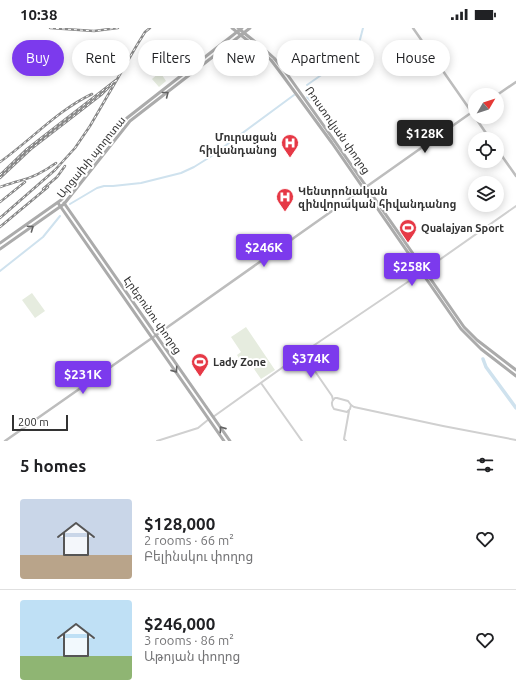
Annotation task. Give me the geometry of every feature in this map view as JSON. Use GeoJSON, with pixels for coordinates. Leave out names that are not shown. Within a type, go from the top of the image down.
{"type":"FeatureCollection","features":[{"type":"Feature","properties":{"kind":"main road","name":"Ռոստովյան փողոց"},"geometry":{"type":"LineString","coordinates":[[232,28],[239,29],[242,34],[274,58],[287,74],[423,271]]}},
{"type":"Feature","properties":{"kind":"main road","name":"Արցախի պողոտա"},"geometry":{"type":"LineString","coordinates":[[205,64],[250,28]]}},
{"type":"Feature","properties":{"kind":"main road"},"geometry":{"type":"LineString","coordinates":[[413,28],[468,106]]}},
{"type":"Feature","properties":{"kind":"main road","name":"Արցախի պողոտա"},"geometry":{"type":"LineString","coordinates":[[205,57],[239,29]]}},
{"type":"Feature","properties":{"kind":"main road","name":"Արցախի պողոտա"},"geometry":{"type":"LineString","coordinates":[[0,249],[61,207],[103,154],[132,114],[181,76]]}},
{"type":"Feature","properties":{"kind":"main road","name":"Արցախի պողոտա"},"geometry":{"type":"LineString","coordinates":[[0,243],[58,203],[125,124],[189,76]]}},
{"type":"Feature","properties":{"kind":"main road"},"geometry":{"type":"LineString","coordinates":[[504,90],[516,82]]}},
{"type":"Feature","properties":{"kind":"main road"},"geometry":{"type":"LineString","coordinates":[[5,441],[468,115]]}},
{"type":"Feature","properties":{"kind":"main road"},"geometry":{"type":"LineString","coordinates":[[504,159],[516,176]]}},
{"type":"Feature","properties":{"kind":"main road","name":"Էրեբունու փողոց"},"geometry":{"type":"LineString","coordinates":[[61,200],[230,441]]}},
{"type":"Feature","properties":{"kind":"main road","name":"Էրեբունու փողոց"},"geometry":{"type":"LineString","coordinates":[[58,203],[224,441]]}},
{"type":"Feature","properties":{"kind":"main road"},"geometry":{"type":"LineString","coordinates":[[423,271],[470,334],[516,370]]}},
{"type":"Feature","properties":{"kind":"main road"},"geometry":{"type":"LineString","coordinates":[[423,271],[457,324],[467,336],[483,351],[516,376]]}},
{"type":"Feature","properties":{"kind":"street"},"geometry":{"type":"LineString","coordinates":[[157,441],[198,428],[516,206]]}},
{"type":"Feature","properties":{"kind":"street"},"geometry":{"type":"LineString","coordinates":[[303,354],[332,396],[332,406],[334,409],[346,412],[349,415]]}},
{"type":"Feature","properties":{"kind":"street"},"geometry":{"type":"LineString","coordinates":[[261,383],[302,441]]}},
{"type":"Feature","properties":{"kind":"street"},"geometry":{"type":"LineString","coordinates":[[332,396],[348,401],[354,407],[436,425],[516,440]]}},
{"type":"Feature","properties":{"kind":"street"},"geometry":{"type":"LineString","coordinates":[[345,440],[351,405]]}},
{"type":"Feature","properties":{"kind":"street"},"geometry":{"type":"LineString","coordinates":[[346,412],[354,407]]}},
{"type":"Feature","properties":{"kind":"shaded area"},"geometry":{"type":"Polygon","coordinates":[[[155,76],[163,76],[166,81],[159,87],[152,79],[155,76]]]}},
{"type":"Feature","properties":{"kind":"shaded area"},"geometry":{"type":"Polygon","coordinates":[[[32,293],[45,311],[35,318],[22,300],[32,293]]]}},
{"type":"Feature","properties":{"kind":"shaded area"},"geometry":{"type":"Polygon","coordinates":[[[246,327],[275,370],[261,379],[254,369],[256,367],[251,361],[244,366],[237,355],[241,352],[231,337],[246,327]]]}},
{"type":"Feature","properties":{"kind":"shaded area"},"geometry":{"type":"Polygon","coordinates":[[[320,349],[325,356],[314,364],[309,355],[320,349]]]}},
{"type":"Feature","properties":{"kind":"waterway"},"geometry":{"type":"LineString","coordinates":[[307,85],[327,71],[356,55],[363,28]]}},
{"type":"Feature","properties":{"kind":"waterway"},"geometry":{"type":"LineString","coordinates":[[70,204],[97,188],[141,183],[181,173],[194,167],[210,157],[294,95]]}},
{"type":"Feature","properties":{"kind":"waterway"},"geometry":{"type":"LineString","coordinates":[[0,271],[43,237],[60,216]]}},
{"type":"Feature","properties":{"kind":"waterway"},"geometry":{"type":"LineString","coordinates":[[483,359],[486,367],[516,408]]}},
{"type":"Feature","properties":{"kind":"railway"},"geometry":{"type":"LineString","coordinates":[[50,28],[94,31],[118,28]]}},
{"type":"Feature","properties":{"kind":"railway"},"geometry":{"type":"LineString","coordinates":[[0,218],[55,170],[75,148],[90,126],[145,32],[150,28]]}},
{"type":"Feature","properties":{"kind":"railway"},"geometry":{"type":"LineString","coordinates":[[0,175],[27,149],[116,80],[101,95],[31,149],[0,178]]}},
{"type":"Feature","properties":{"kind":"railway"},"geometry":{"type":"LineString","coordinates":[[0,162],[68,108],[92,94]]}},
{"type":"Feature","properties":{"kind":"railway"},"geometry":{"type":"LineString","coordinates":[[0,187],[34,176],[56,163]]}},
{"type":"Feature","properties":{"kind":"railway"},"geometry":{"type":"LineString","coordinates":[[43,189],[57,177],[65,166]]}},
{"type":"Feature","properties":{"kind":"railway"},"geometry":{"type":"LineString","coordinates":[[0,202],[25,182]]}},
{"type":"Feature","properties":{"kind":"railway"},"geometry":{"type":"LineString","coordinates":[[0,227],[48,187]]}},
{"type":"Feature","properties":{"kind":"place","name":"Մուրացան հիվանդանոց"},"geometry":{"type":"Point","coordinates":[290,158]}},
{"type":"Feature","properties":{"kind":"place","name":"Կենտրոնական զինվորական հիվանդանոց"},"geometry":{"type":"Point","coordinates":[285,212]}},
{"type":"Feature","properties":{"kind":"place","name":"Qualajyan Sport"},"geometry":{"type":"Point","coordinates":[408,243]}},
{"type":"Feature","properties":{"kind":"place","name":"Lady Zone"},"geometry":{"type":"Point","coordinates":[200,377]}}]}
